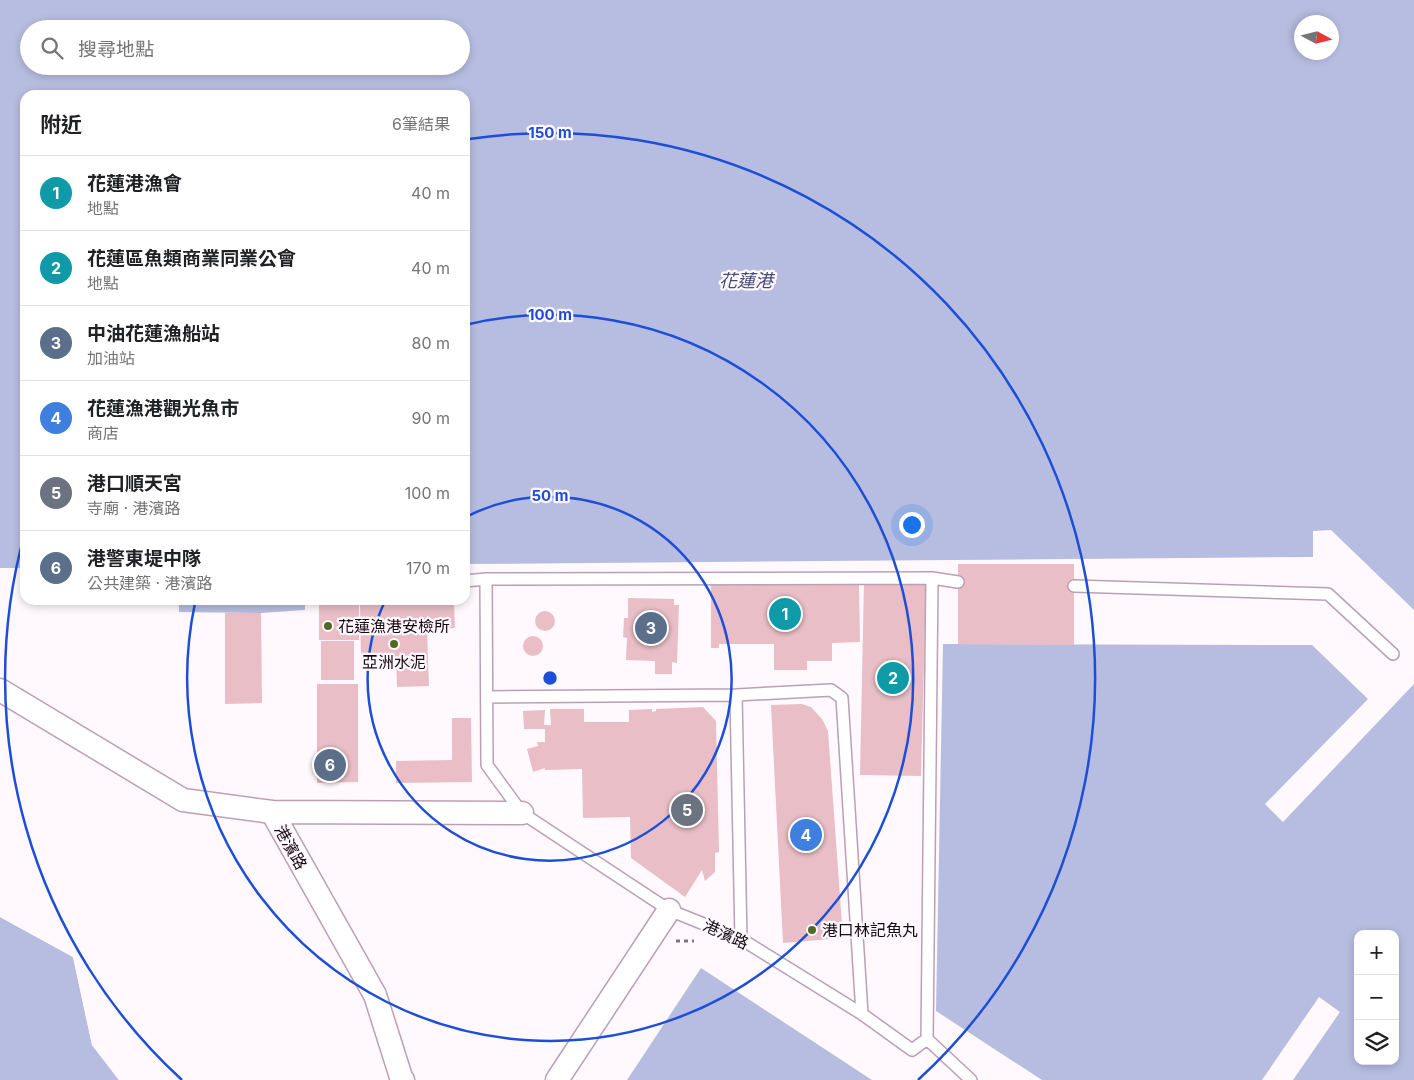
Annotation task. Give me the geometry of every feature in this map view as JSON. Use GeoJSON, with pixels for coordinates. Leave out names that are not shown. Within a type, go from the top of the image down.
{"type":"FeatureCollection","features":[{"type":"Feature","properties":{"kind":"street"},"geometry":{"type":"LineString","coordinates":[[0,690],[184,800],[272,812]]}},
{"type":"Feature","properties":{"kind":"street","name":"港濱路"},"geometry":{"type":"LineString","coordinates":[[404,1080],[401,1077],[375,995],[272,812],[522,813]]}},
{"type":"Feature","properties":{"kind":"street"},"geometry":{"type":"LineString","coordinates":[[557,1080],[669,910]]}},
{"type":"Feature","properties":{"kind":"lane"},"geometry":{"type":"LineString","coordinates":[[932,578],[927,1039],[971,1080]]}},
{"type":"Feature","properties":{"kind":"lane"},"geometry":{"type":"LineString","coordinates":[[470,581],[932,578],[958,582]]}},
{"type":"Feature","properties":{"kind":"lane","name":"港濱路"},"geometry":{"type":"LineString","coordinates":[[486,579],[487,765],[522,813],[669,910],[741,938],[862,1014],[912,1050],[927,1039]]}},
{"type":"Feature","properties":{"kind":"lane"},"geometry":{"type":"LineString","coordinates":[[1074,586],[1328,594],[1393,654]]}},
{"type":"Feature","properties":{"kind":"lane"},"geometry":{"type":"LineString","coordinates":[[487,697],[736,695],[831,690],[842,698],[862,1014]]}},
{"type":"Feature","properties":{"kind":"lane"},"geometry":{"type":"LineString","coordinates":[[736,695],[741,938]]}},
{"type":"Feature","properties":{"kind":"path"},"geometry":{"type":"LineString","coordinates":[[671,942],[701,941]]}},
{"type":"Feature","properties":{"kind":"water","name":"花蓮港"},"geometry":{"type":"Polygon","coordinates":[[[0,0],[1414,0],[1414,610],[1331,530],[1313,531],[1313,557],[470,564],[470,90],[20,90],[20,568],[0,568],[0,0]]]}},
{"type":"Feature","properties":{"kind":"water"},"geometry":{"type":"Polygon","coordinates":[[[179,605],[305,605],[305,610],[261,613],[179,612],[179,605]]]}},
{"type":"Feature","properties":{"kind":"water"},"geometry":{"type":"Polygon","coordinates":[[[943,644],[1312,645],[1368,699],[1265,804],[1283,822],[1414,684],[1414,1080],[1293,1080],[1340,1012],[1319,997],[1262,1080],[1042,1080],[936,1011],[943,644]]]}},
{"type":"Feature","properties":{"kind":"water"},"geometry":{"type":"Polygon","coordinates":[[[0,917],[73,957],[92,1045],[119,1080],[0,1080],[0,917]]]}},
{"type":"Feature","properties":{"kind":"water"},"geometry":{"type":"Polygon","coordinates":[[[701,968],[872,1080],[627,1080],[701,968]]]}},
{"type":"Feature","properties":{"kind":"pier"},"geometry":{"type":"Polygon","coordinates":[[[0,914],[75,955],[94,1044],[121,1080],[119,1080],[92,1045],[73,957],[0,917],[0,914]]]}},
{"type":"Feature","properties":{"kind":"building"},"geometry":{"type":"Polygon","coordinates":[[[958,564],[1074,564],[1074,645],[958,644],[958,564]]]}},
{"type":"Feature","properties":{"kind":"building"},"geometry":{"type":"Polygon","coordinates":[[[864,580],[926,582],[921,776],[860,775],[864,580]]]}},
{"type":"Feature","properties":{"kind":"building"},"geometry":{"type":"Polygon","coordinates":[[[806,582],[805,585],[859,584],[860,642],[832,643],[832,661],[807,661],[807,670],[774,670],[774,644],[719,644],[719,648],[711,648],[711,584],[806,582]]]}},
{"type":"Feature","properties":{"kind":"building"},"geometry":{"type":"Polygon","coordinates":[[[628,598],[674,599],[674,605],[679,605],[677,663],[672,662],[672,674],[655,674],[655,661],[626,660],[627,638],[623,637],[624,618],[628,618],[628,598]]]}},
{"type":"Feature","properties":{"kind":"building"},"geometry":{"type":"Polygon","coordinates":[[[319,605],[359,605],[359,640],[319,640],[319,605]]]}},
{"type":"Feature","properties":{"kind":"building","name":"亞洲水泥"},"geometry":{"type":"Polygon","coordinates":[[[360,605],[454,605],[455,628],[427,629],[429,686],[397,687],[396,658],[361,659],[360,605]]]}},
{"type":"Feature","properties":{"kind":"building"},"geometry":{"type":"Polygon","coordinates":[[[545,611],[552,614],[555,621],[552,628],[545,631],[538,628],[535,621],[538,614],[545,611]]]}},
{"type":"Feature","properties":{"kind":"building"},"geometry":{"type":"Polygon","coordinates":[[[225,613],[261,613],[262,703],[225,704],[225,613]]]}},
{"type":"Feature","properties":{"kind":"building"},"geometry":{"type":"Polygon","coordinates":[[[533,636],[540,639],[543,646],[540,653],[533,656],[526,653],[523,646],[526,639],[533,636]]]}},
{"type":"Feature","properties":{"kind":"building"},"geometry":{"type":"Polygon","coordinates":[[[321,641],[354,641],[354,680],[321,680],[321,641]]]}},
{"type":"Feature","properties":{"kind":"building"},"geometry":{"type":"Polygon","coordinates":[[[317,684],[358,684],[358,782],[317,783],[317,684]]]}},
{"type":"Feature","properties":{"kind":"building"},"geometry":{"type":"Polygon","coordinates":[[[802,704],[811,707],[822,719],[828,731],[843,938],[783,943],[771,705],[802,704]]]}},
{"type":"Feature","properties":{"kind":"building"},"geometry":{"type":"Polygon","coordinates":[[[703,707],[716,721],[719,852],[715,853],[715,872],[705,881],[702,870],[685,897],[631,858],[630,817],[583,818],[582,769],[545,770],[545,768],[533,772],[527,749],[538,746],[537,742],[545,742],[545,729],[524,729],[523,711],[545,710],[544,725],[551,725],[550,709],[584,709],[584,722],[629,722],[629,710],[652,709],[652,712],[656,711],[656,709],[703,707]]]}},
{"type":"Feature","properties":{"kind":"building"},"geometry":{"type":"Polygon","coordinates":[[[452,718],[471,718],[472,782],[396,783],[396,761],[452,760],[452,718]]]}},
{"type":"Feature","properties":{"kind":"place","name":"花蓮港漁會"},"geometry":{"type":"Point","coordinates":[785,614]}},
{"type":"Feature","properties":{"kind":"place","name":"花蓮漁港安檢所"},"geometry":{"type":"Point","coordinates":[328,626]}},
{"type":"Feature","properties":{"kind":"place","name":"中油花蓮漁船站"},"geometry":{"type":"Point","coordinates":[651,628]}},
{"type":"Feature","properties":{"kind":"place","name":"亞洲水泥"},"geometry":{"type":"Point","coordinates":[394,644]}},
{"type":"Feature","properties":{"kind":"place","name":"花蓮區魚類商業同業公會"},"geometry":{"type":"Point","coordinates":[893,678]}},
{"type":"Feature","properties":{"kind":"place","name":"港警東堤中隊"},"geometry":{"type":"Point","coordinates":[330,765]}},
{"type":"Feature","properties":{"kind":"place","name":"港口順天宮"},"geometry":{"type":"Point","coordinates":[687,810]}},
{"type":"Feature","properties":{"kind":"place","name":"花蓮漁港觀光魚市"},"geometry":{"type":"Point","coordinates":[806,835]}},
{"type":"Feature","properties":{"kind":"place","name":"港口林記魚丸"},"geometry":{"type":"Point","coordinates":[812,930]}}]}
